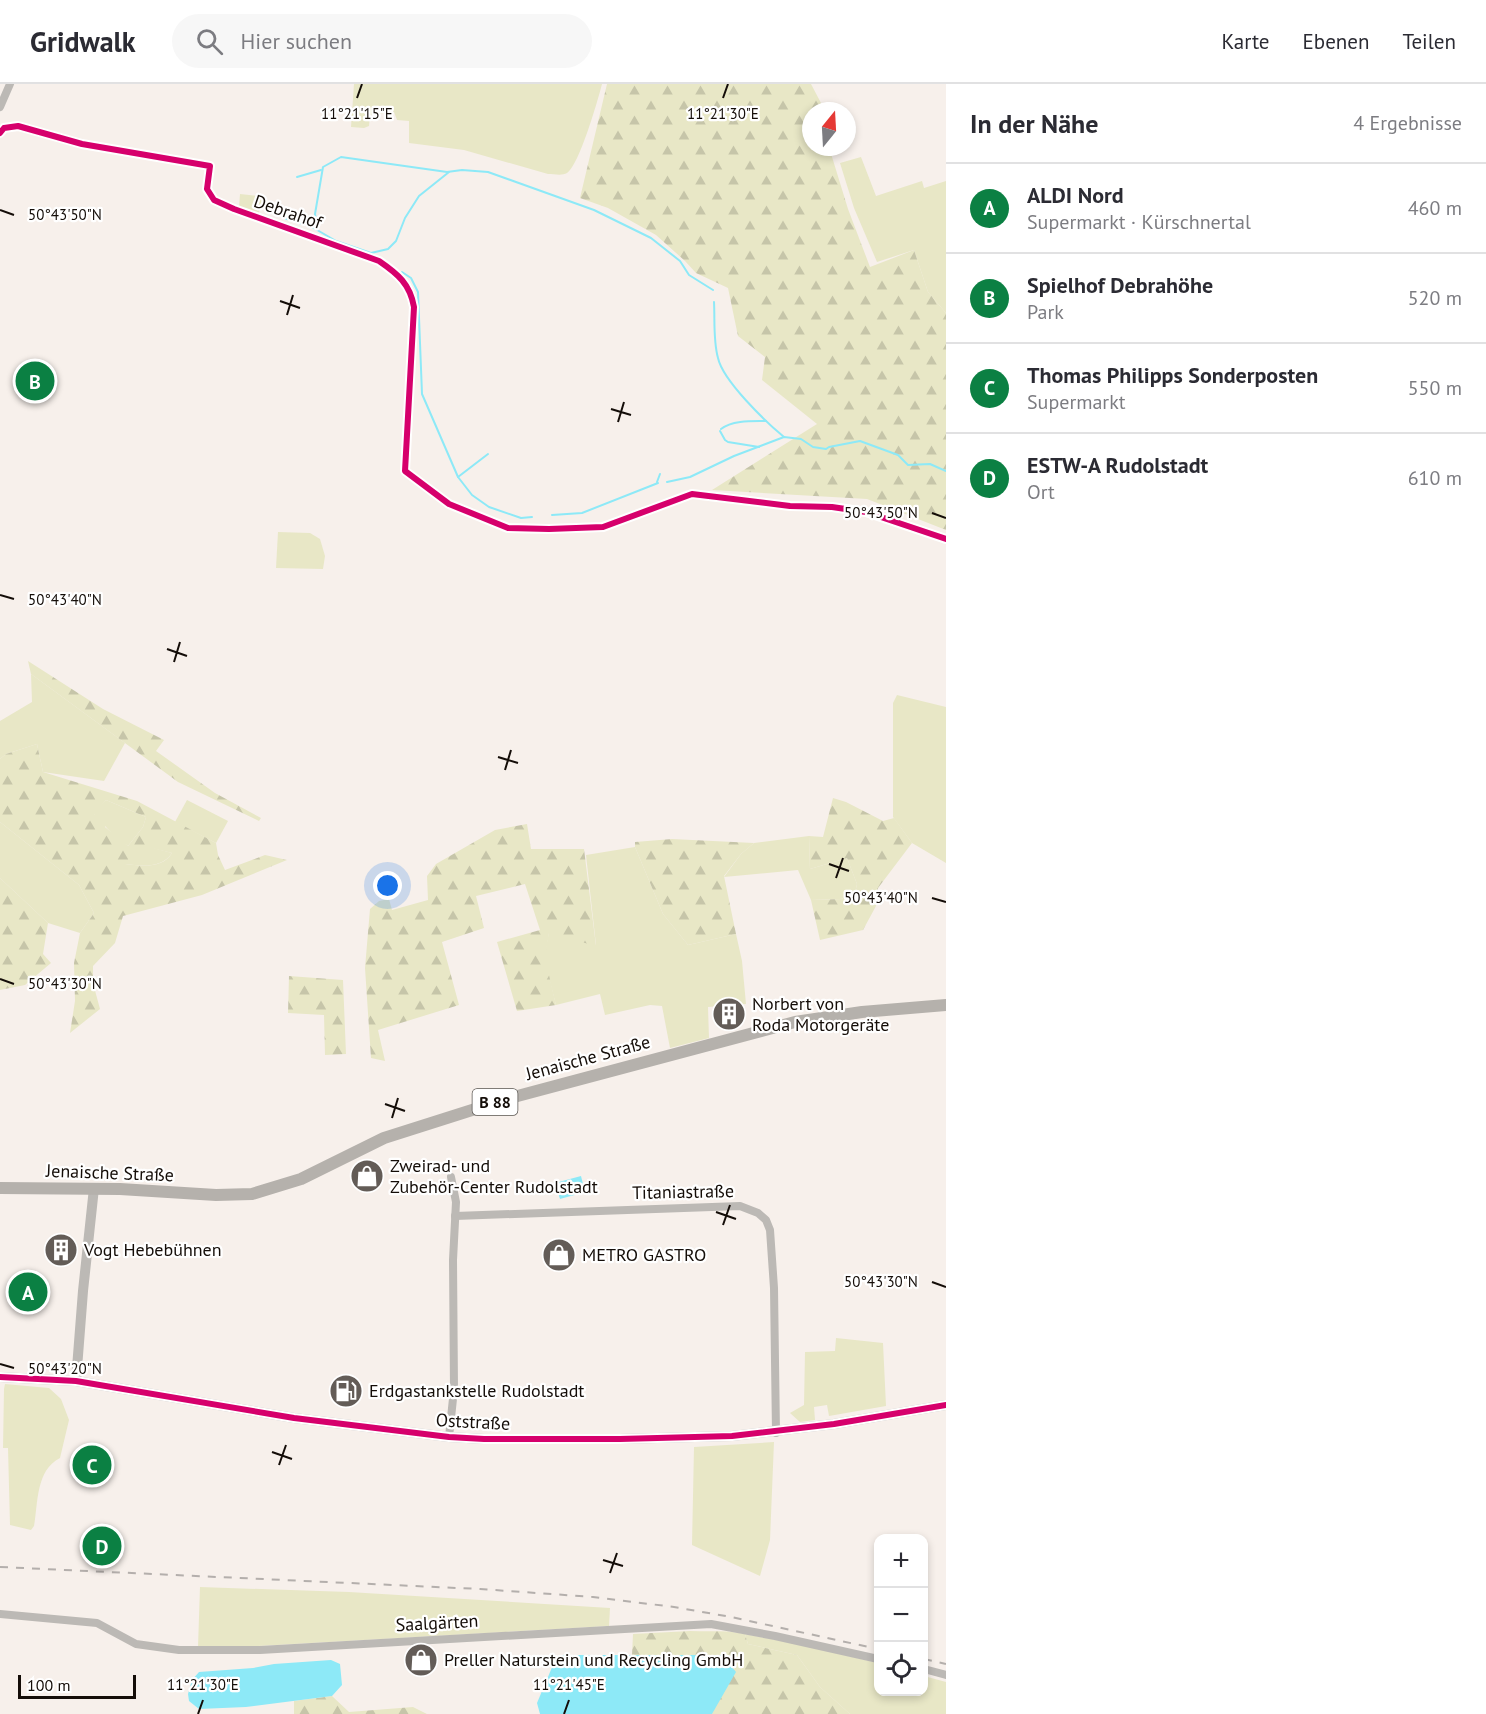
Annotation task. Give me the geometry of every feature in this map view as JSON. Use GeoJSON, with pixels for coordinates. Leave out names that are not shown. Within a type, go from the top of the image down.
{"type":"FeatureCollection","features":[{"type":"Feature","properties":{"kind":"main road","name":"Jenaische Straße"},"geometry":{"type":"LineString","coordinates":[[0,1188],[94,1188],[216,1195],[252,1194],[291,1183],[384,1138],[510,1098],[817,1017],[946,1005]]}},
{"type":"Feature","properties":{"kind":"street"},"geometry":{"type":"LineString","coordinates":[[0,107],[10,84]]}},
{"type":"Feature","properties":{"kind":"street","name":"Debrahof"},"geometry":{"type":"LineString","coordinates":[[0,133],[4,128],[18,126],[82,144],[210,166],[207,189],[214,200],[379,261],[397,273],[406,284],[414,308],[405,471],[449,504],[508,528],[603,527],[692,494],[790,506],[832,507],[866,512],[946,539]]}},
{"type":"Feature","properties":{"kind":"street"},"geometry":{"type":"LineString","coordinates":[[449,1437],[454,1389],[453,1260],[456,1202],[451,1177]]}},
{"type":"Feature","properties":{"kind":"street"},"geometry":{"type":"LineString","coordinates":[[76,1381],[94,1188]]}},
{"type":"Feature","properties":{"kind":"street","name":"Titaniastraße"},"geometry":{"type":"LineString","coordinates":[[455,1216],[740,1206],[758,1213],[766,1220],[770,1230],[774,1288],[776,1432]]}},
{"type":"Feature","properties":{"kind":"street","name":"Oststraße"},"geometry":{"type":"LineString","coordinates":[[0,1377],[76,1381],[294,1419],[449,1437],[620,1439],[732,1436],[776,1432],[946,1405]]}},
{"type":"Feature","properties":{"kind":"street","name":"Saalgärten"},"geometry":{"type":"LineString","coordinates":[[0,1614],[96,1623],[136,1644],[179,1650],[260,1650],[711,1624],[874,1658]]}},
{"type":"Feature","properties":{"kind":"street"},"geometry":{"type":"LineString","coordinates":[[928,1671],[946,1675]]}},
{"type":"Feature","properties":{"kind":"green space"},"geometry":{"type":"Polygon","coordinates":[[[354,84],[602,84],[588,132],[577,158],[567,173],[560,175],[548,174],[464,150],[409,143],[409,121],[397,120],[394,112],[370,115],[369,126],[364,128],[351,127],[354,84]]]}},
{"type":"Feature","properties":{"kind":"green space"},"geometry":{"type":"Polygon","coordinates":[[[607,84],[811,84],[820,102],[802,102],[802,156],[832,156],[848,209],[870,267],[914,250],[928,292],[946,313],[946,530],[867,499],[712,490],[817,424],[762,380],[765,357],[738,336],[728,288],[696,273],[656,235],[608,208],[580,198],[607,84]]]}},
{"type":"Feature","properties":{"kind":"green space"},"geometry":{"type":"Polygon","coordinates":[[[861,157],[876,196],[922,181],[924,188],[946,181],[946,313],[928,292],[914,250],[877,262],[854,208],[840,163],[861,157]]]}},
{"type":"Feature","properties":{"kind":"green space"},"geometry":{"type":"Polygon","coordinates":[[[240,194],[266,197],[258,214],[239,207],[240,194]]]}},
{"type":"Feature","properties":{"kind":"green space"},"geometry":{"type":"Polygon","coordinates":[[[278,532],[310,533],[320,539],[325,556],[323,569],[276,568],[278,532]]]}},
{"type":"Feature","properties":{"kind":"green space"},"geometry":{"type":"Polygon","coordinates":[[[28,661],[103,709],[164,740],[156,751],[215,793],[261,818],[259,821],[178,782],[31,674],[28,661]]]}},
{"type":"Feature","properties":{"kind":"green space"},"geometry":{"type":"Polygon","coordinates":[[[31,674],[125,743],[104,781],[43,772],[37,744],[6,754],[0,759],[0,721],[32,702],[31,674]]]}},
{"type":"Feature","properties":{"kind":"green space"},"geometry":{"type":"Polygon","coordinates":[[[897,695],[946,707],[946,863],[912,843],[893,817],[893,703],[897,695]]]}},
{"type":"Feature","properties":{"kind":"green space"},"geometry":{"type":"Polygon","coordinates":[[[37,744],[43,772],[137,801],[216,843],[218,855],[225,870],[265,855],[287,860],[202,895],[123,916],[115,943],[93,966],[93,983],[100,1009],[70,1033],[75,1001],[74,963],[80,933],[94,913],[79,885],[0,822],[0,759],[6,754],[37,744]],[[106,800],[94,814],[106,815],[105,827],[128,846],[143,827],[146,817],[106,800]],[[139,845],[125,864],[145,866],[157,864],[163,862],[172,853],[139,845]]]}},
{"type":"Feature","properties":{"kind":"green space"},"geometry":{"type":"Polygon","coordinates":[[[833,798],[883,821],[894,818],[912,843],[878,888],[876,906],[863,930],[820,940],[811,900],[841,899],[855,893],[857,884],[847,858],[810,869],[809,836],[823,837],[833,798]]]}},
{"type":"Feature","properties":{"kind":"green space"},"geometry":{"type":"Polygon","coordinates":[[[106,800],[146,817],[143,827],[128,846],[117,839],[93,813],[106,800]]]}},
{"type":"Feature","properties":{"kind":"green space"},"geometry":{"type":"Polygon","coordinates":[[[187,800],[228,821],[216,843],[175,822],[187,800]]]}},
{"type":"Feature","properties":{"kind":"green space"},"geometry":{"type":"Polygon","coordinates":[[[0,822],[79,885],[94,913],[80,933],[48,923],[0,878],[0,822]]]}},
{"type":"Feature","properties":{"kind":"green space"},"geometry":{"type":"Polygon","coordinates":[[[527,824],[531,849],[584,849],[596,946],[549,933],[545,958],[556,1005],[517,1011],[497,942],[540,930],[525,884],[476,896],[484,928],[442,942],[459,1005],[378,1030],[385,1061],[371,1058],[365,968],[370,909],[379,901],[389,899],[392,910],[428,900],[427,876],[436,864],[495,830],[527,824]]]}},
{"type":"Feature","properties":{"kind":"green space"},"geometry":{"type":"Polygon","coordinates":[[[809,836],[810,869],[847,858],[857,884],[855,893],[841,899],[811,900],[798,870],[724,877],[741,854],[754,843],[809,836]]]}},
{"type":"Feature","properties":{"kind":"green space"},"geometry":{"type":"Polygon","coordinates":[[[672,839],[754,843],[741,854],[724,876],[736,934],[688,945],[663,914],[635,847],[635,842],[672,839]]]}},
{"type":"Feature","properties":{"kind":"green space"},"geometry":{"type":"Polygon","coordinates":[[[139,844],[172,853],[157,864],[144,866],[124,864],[139,844]]]}},
{"type":"Feature","properties":{"kind":"green space"},"geometry":{"type":"Polygon","coordinates":[[[635,847],[663,914],[688,945],[736,934],[742,961],[746,1004],[708,1007],[709,1038],[670,1048],[662,1006],[650,1005],[605,1015],[600,994],[556,1005],[544,958],[549,932],[596,945],[586,855],[635,847]]]}},
{"type":"Feature","properties":{"kind":"green space"},"geometry":{"type":"Polygon","coordinates":[[[0,878],[48,923],[43,954],[51,963],[25,985],[0,990],[0,878]]]}},
{"type":"Feature","properties":{"kind":"green space"},"geometry":{"type":"Polygon","coordinates":[[[289,976],[343,980],[346,1054],[325,1055],[324,1015],[288,1013],[289,976]]]}},
{"type":"Feature","properties":{"kind":"green space"},"geometry":{"type":"Polygon","coordinates":[[[836,1338],[883,1343],[886,1406],[829,1416],[827,1405],[814,1407],[815,1420],[800,1422],[790,1413],[804,1405],[805,1352],[835,1351],[836,1338]]]}},
{"type":"Feature","properties":{"kind":"green space"},"geometry":{"type":"Polygon","coordinates":[[[5,1384],[49,1388],[61,1399],[69,1420],[60,1458],[52,1463],[42,1478],[34,1526],[31,1530],[10,1525],[8,1448],[3,1448],[5,1384]]]}},
{"type":"Feature","properties":{"kind":"green space"},"geometry":{"type":"Polygon","coordinates":[[[774,1442],[770,1540],[760,1576],[692,1545],[694,1447],[774,1442]]]}},
{"type":"Feature","properties":{"kind":"green space"},"geometry":{"type":"Polygon","coordinates":[[[200,1587],[349,1592],[610,1608],[609,1626],[241,1647],[198,1647],[200,1587]]]}},
{"type":"Feature","properties":{"kind":"green space"},"geometry":{"type":"Polygon","coordinates":[[[690,1631],[745,1634],[748,1644],[797,1655],[820,1687],[850,1714],[712,1714],[722,1655],[632,1655],[633,1634],[690,1631]]]}},
{"type":"Feature","properties":{"kind":"green space"},"geometry":{"type":"Polygon","coordinates":[[[745,1634],[874,1662],[874,1696],[928,1696],[928,1677],[946,1682],[946,1714],[850,1714],[820,1687],[797,1655],[748,1644],[745,1634]]]}},
{"type":"Feature","properties":{"kind":"green space"},"geometry":{"type":"Polygon","coordinates":[[[332,1696],[349,1712],[413,1707],[427,1714],[294,1714],[294,1701],[332,1696]]]}},
{"type":"Feature","properties":{"kind":"water"},"geometry":{"type":"Polygon","coordinates":[[[581,1176],[585,1192],[560,1199],[555,1183],[581,1176]]]}},
{"type":"Feature","properties":{"kind":"water"},"geometry":{"type":"Polygon","coordinates":[[[563,1655],[722,1655],[736,1672],[712,1714],[540,1714],[537,1703],[553,1665],[563,1655]]]}},
{"type":"Feature","properties":{"kind":"water"},"geometry":{"type":"Polygon","coordinates":[[[331,1660],[340,1664],[342,1685],[332,1696],[246,1707],[199,1709],[189,1701],[188,1694],[192,1680],[199,1672],[331,1660]]]}},
{"type":"Feature","properties":{"kind":"waterway"},"geometry":{"type":"LineString","coordinates":[[318,230],[315,214],[323,167],[341,157],[447,172],[462,170],[488,172],[594,210],[651,238],[680,261],[689,275],[713,290]]}},
{"type":"Feature","properties":{"kind":"waterway"},"geometry":{"type":"LineString","coordinates":[[297,177],[321,170]]}},
{"type":"Feature","properties":{"kind":"waterway"},"geometry":{"type":"LineString","coordinates":[[312,227],[336,241],[371,253],[388,249],[396,241],[405,218],[419,196],[449,172]]}},
{"type":"Feature","properties":{"kind":"waterway"},"geometry":{"type":"LineString","coordinates":[[284,218],[303,224]]}},
{"type":"Feature","properties":{"kind":"waterway"},"geometry":{"type":"LineString","coordinates":[[402,272],[411,278],[418,292],[422,394],[458,477],[472,495],[489,507],[521,518],[532,517]]}},
{"type":"Feature","properties":{"kind":"waterway"},"geometry":{"type":"LineString","coordinates":[[714,302],[715,344],[722,367],[736,389],[784,437]]}},
{"type":"Feature","properties":{"kind":"waterway"},"geometry":{"type":"LineString","coordinates":[[721,429],[736,423],[766,421]]}},
{"type":"Feature","properties":{"kind":"waterway"},"geometry":{"type":"LineString","coordinates":[[720,431],[728,442],[759,447]]}},
{"type":"Feature","properties":{"kind":"waterway"},"geometry":{"type":"LineString","coordinates":[[667,482],[690,477],[734,456],[784,437],[801,439],[813,447],[826,449],[860,441],[898,455],[908,465],[930,464],[946,471]]}},
{"type":"Feature","properties":{"kind":"waterway"},"geometry":{"type":"LineString","coordinates":[[458,477],[488,454]]}},
{"type":"Feature","properties":{"kind":"waterway"},"geometry":{"type":"LineString","coordinates":[[657,482],[660,474]]}},
{"type":"Feature","properties":{"kind":"waterway"},"geometry":{"type":"LineString","coordinates":[[552,515],[582,513],[658,483]]}},
{"type":"Feature","properties":{"kind":"railway"},"geometry":{"type":"LineString","coordinates":[[0,1567],[480,1589],[593,1597],[731,1617],[874,1648]]}},
{"type":"Feature","properties":{"kind":"railway"},"geometry":{"type":"LineString","coordinates":[[928,1660],[946,1664]]}},
{"type":"Feature","properties":{"kind":"cycle path"},"geometry":{"type":"LineString","coordinates":[[0,133],[4,128],[18,126],[82,144],[210,166],[207,189],[214,200],[379,261],[392,270],[410,292],[414,307],[405,471],[449,504],[508,528],[603,527],[692,494],[790,506],[832,507],[866,512],[946,539]]}},
{"type":"Feature","properties":{"kind":"cycle path"},"geometry":{"type":"LineString","coordinates":[[0,1377],[76,1381],[294,1418],[449,1437],[484,1439],[732,1436],[834,1424],[946,1405]]}},
{"type":"Feature","properties":{"kind":"place","name":"Spielhof Debrahöhe"},"geometry":{"type":"Point","coordinates":[35,381]}},
{"type":"Feature","properties":{"kind":"place","name":"Norbert von Roda Motorgeräte"},"geometry":{"type":"Point","coordinates":[729,1014]}},
{"type":"Feature","properties":{"kind":"place","name":"Zweirad- und Zubehör-Center Rudolstadt"},"geometry":{"type":"Point","coordinates":[367,1176]}},
{"type":"Feature","properties":{"kind":"place","name":"Vogt Hebebühnen"},"geometry":{"type":"Point","coordinates":[61,1250]}},
{"type":"Feature","properties":{"kind":"place","name":"METRO GASTRO"},"geometry":{"type":"Point","coordinates":[559,1255]}},
{"type":"Feature","properties":{"kind":"place","name":"ALDI Nord"},"geometry":{"type":"Point","coordinates":[28,1292]}},
{"type":"Feature","properties":{"kind":"place","name":"Erdgastankstelle Rudolstadt"},"geometry":{"type":"Point","coordinates":[346,1391]}},
{"type":"Feature","properties":{"kind":"place","name":"Thomas Philipps Sonderposten"},"geometry":{"type":"Point","coordinates":[92,1465]}},
{"type":"Feature","properties":{"kind":"place","name":"ESTW-A Rudolstadt"},"geometry":{"type":"Point","coordinates":[102,1546]}},
{"type":"Feature","properties":{"kind":"place","name":"Preller Naturstein und Recycling GmbH"},"geometry":{"type":"Point","coordinates":[421,1660]}}]}
